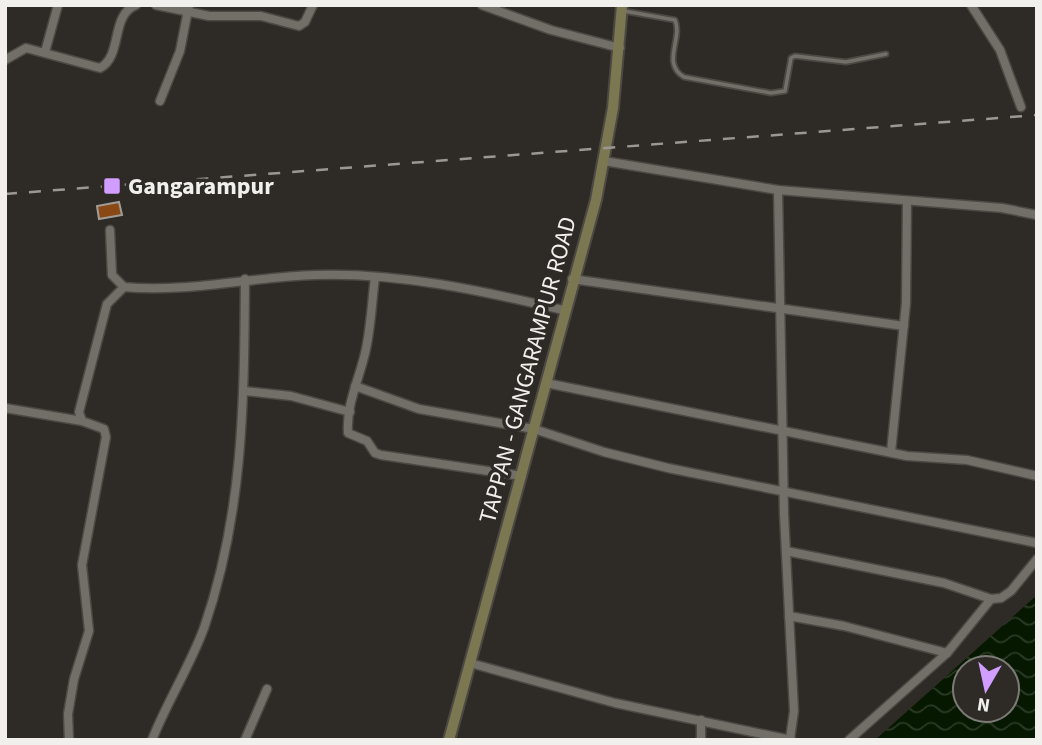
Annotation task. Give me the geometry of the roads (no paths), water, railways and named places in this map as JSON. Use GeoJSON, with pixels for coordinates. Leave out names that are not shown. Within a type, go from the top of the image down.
{"type":"FeatureCollection","features":[{"type":"Feature","properties":{"kind":"main road","name":"TAPPAN - GANGARAMPUR ROAD"},"geometry":{"type":"LineString","coordinates":[[449,740],[522,476],[563,310],[604,161],[620,48],[622,8]]}},
{"type":"Feature","properties":{"kind":"street"},"geometry":{"type":"LineString","coordinates":[[45,52],[58,5]]}},
{"type":"Feature","properties":{"kind":"street"},"geometry":{"type":"LineString","coordinates":[[5,60],[26,48],[100,68],[109,59],[123,15],[136,5]]}},
{"type":"Feature","properties":{"kind":"street"},"geometry":{"type":"LineString","coordinates":[[156,5],[188,9],[209,16],[261,16],[299,26],[305,22],[313,5]]}},
{"type":"Feature","properties":{"kind":"street"},"geometry":{"type":"LineString","coordinates":[[482,5],[551,30],[620,48]]}},
{"type":"Feature","properties":{"kind":"street"},"geometry":{"type":"LineString","coordinates":[[971,5],[1000,50],[1021,107]]}},
{"type":"Feature","properties":{"kind":"street"},"geometry":{"type":"LineString","coordinates":[[160,101],[180,51],[188,9]]}},
{"type":"Feature","properties":{"kind":"street"},"geometry":{"type":"LineString","coordinates":[[604,161],[778,190],[1002,208],[1037,215]]}},
{"type":"Feature","properties":{"kind":"street"},"geometry":{"type":"LineString","coordinates":[[470,663],[602,700],[790,740],[794,711],[784,492],[778,190]]}},
{"type":"Feature","properties":{"kind":"street"},"geometry":{"type":"LineString","coordinates":[[891,452],[904,326],[907,202]]}},
{"type":"Feature","properties":{"kind":"street"},"geometry":{"type":"LineString","coordinates":[[110,230],[112,275],[124,287]]}},
{"type":"Feature","properties":{"kind":"street"},"geometry":{"type":"LineString","coordinates":[[82,421],[80,402],[104,314],[111,296],[124,287],[318,274],[375,277],[563,310]]}},
{"type":"Feature","properties":{"kind":"street"},"geometry":{"type":"LineString","coordinates":[[375,277],[367,347],[350,398],[348,433],[367,441],[375,453],[381,455],[522,476]]}},
{"type":"Feature","properties":{"kind":"street"},"geometry":{"type":"LineString","coordinates":[[152,740],[203,630],[222,568],[237,482],[245,391],[245,279]]}},
{"type":"Feature","properties":{"kind":"street"},"geometry":{"type":"LineString","coordinates":[[572,279],[904,326]]}},
{"type":"Feature","properties":{"kind":"street"},"geometry":{"type":"LineString","coordinates":[[546,383],[783,432],[891,452],[967,460],[1037,476]]}},
{"type":"Feature","properties":{"kind":"street"},"geometry":{"type":"LineString","coordinates":[[355,386],[419,409],[534,429],[634,459],[1037,543]]}},
{"type":"Feature","properties":{"kind":"street"},"geometry":{"type":"LineString","coordinates":[[245,391],[291,396],[349,412]]}},
{"type":"Feature","properties":{"kind":"street"},"geometry":{"type":"LineString","coordinates":[[5,408],[82,421],[104,429],[106,438],[82,565],[89,631],[74,679],[68,714],[69,740]]}},
{"type":"Feature","properties":{"kind":"street"},"geometry":{"type":"LineString","coordinates":[[786,551],[944,583],[991,599],[1001,598],[1011,592],[1037,559]]}},
{"type":"Feature","properties":{"kind":"street"},"geometry":{"type":"LineString","coordinates":[[849,740],[947,653],[991,599]]}},
{"type":"Feature","properties":{"kind":"street"},"geometry":{"type":"LineString","coordinates":[[789,616],[844,626],[947,653]]}},
{"type":"Feature","properties":{"kind":"street"},"geometry":{"type":"LineString","coordinates":[[245,740],[267,689]]}},
{"type":"Feature","properties":{"kind":"street"},"geometry":{"type":"LineString","coordinates":[[701,720],[701,740]]}},
{"type":"Feature","properties":{"kind":"lane"},"geometry":{"type":"LineString","coordinates":[[622,8],[675,20],[677,27],[673,62],[678,73],[684,77],[771,93],[785,91],[792,58],[795,56],[846,62],[886,54]]}},
{"type":"Feature","properties":{"kind":"water"},"geometry":{"type":"Polygon","coordinates":[[[1037,595],[1037,740],[875,740],[951,672],[951,724],[1021,724],[1021,654],[971,654],[1037,595]]]}},
{"type":"Feature","properties":{"kind":"railway"},"geometry":{"type":"LineString","coordinates":[[5,194],[1037,115]]}},
{"type":"Feature","properties":{"kind":"place","name":"Gangarampur"},"geometry":{"type":"Point","coordinates":[112,186]}}]}
